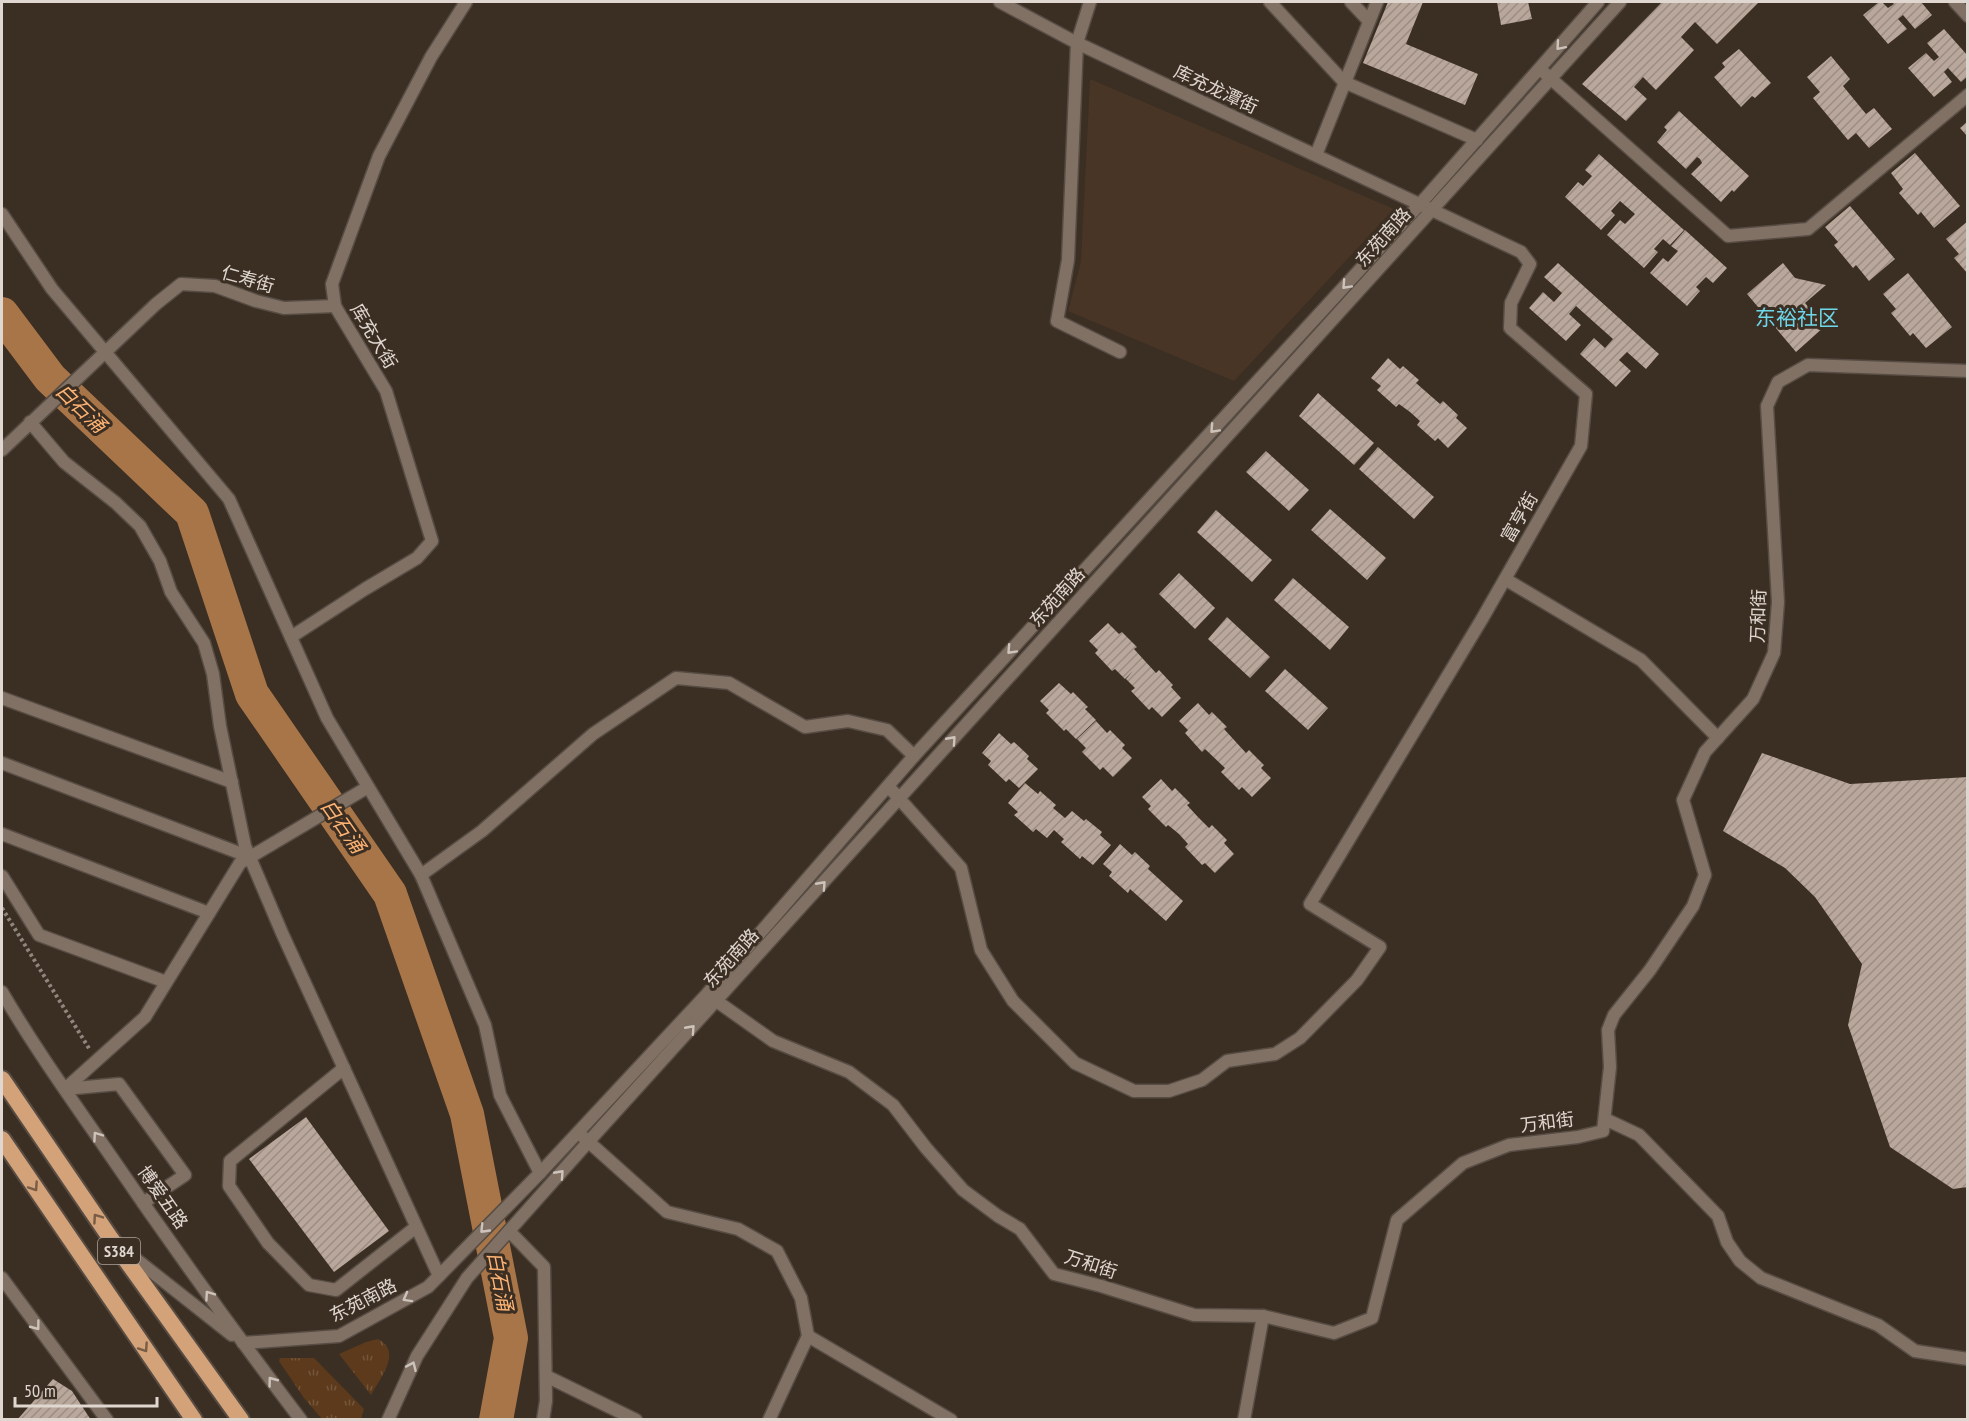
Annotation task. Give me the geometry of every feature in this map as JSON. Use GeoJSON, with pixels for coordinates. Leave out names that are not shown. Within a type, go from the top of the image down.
{"type":"FeatureCollection","features":[{"type":"Feature","properties":{"kind":"highway","name":"S384"},"geometry":{"type":"LineString","coordinates":[[2,1079],[111,1239],[241,1419]]}},
{"type":"Feature","properties":{"kind":"highway","name":"S384"},"geometry":{"type":"LineString","coordinates":[[2,1139],[194,1419]]}},
{"type":"Feature","properties":{"kind":"street","name":"库充大街"},"geometry":{"type":"LineString","coordinates":[[291,637],[417,558],[432,541],[386,391],[335,306],[332,284],[379,156],[432,57],[466,2]]}},
{"type":"Feature","properties":{"kind":"street","name":"库充龙潭街"},"geometry":{"type":"LineString","coordinates":[[1000,2],[1077,43],[1420,204]]}},
{"type":"Feature","properties":{"kind":"street"},"geometry":{"type":"LineString","coordinates":[[1090,2],[1077,43],[1068,260],[1057,321],[1120,351]]}},
{"type":"Feature","properties":{"kind":"street"},"geometry":{"type":"LineString","coordinates":[[1270,2],[1344,82],[1477,140]]}},
{"type":"Feature","properties":{"kind":"street"},"geometry":{"type":"LineString","coordinates":[[1351,2],[1369,21]]}},
{"type":"Feature","properties":{"kind":"street"},"geometry":{"type":"LineString","coordinates":[[1316,155],[1377,2]]}},
{"type":"Feature","properties":{"kind":"street","name":"东苑南路"},"geometry":{"type":"LineString","coordinates":[[388,1419],[417,1356],[461,1287],[712,998],[888,786],[1420,204],[1598,2]]}},
{"type":"Feature","properties":{"kind":"street","name":"东苑南路"},"geometry":{"type":"LineString","coordinates":[[243,1343],[339,1336],[428,1287],[712,998],[900,798],[1620,2]]}},
{"type":"Feature","properties":{"kind":"street"},"geometry":{"type":"LineString","coordinates":[[1955,2],[1968,16]]}},
{"type":"Feature","properties":{"kind":"street"},"geometry":{"type":"LineString","coordinates":[[1540,69],[1728,236],[1808,229],[1968,95]]}},
{"type":"Feature","properties":{"kind":"street","name":"富亨街"},"geometry":{"type":"LineString","coordinates":[[900,798],[961,868],[981,950],[1013,1001],[1075,1063],[1134,1091],[1169,1091],[1202,1080],[1227,1061],[1275,1054],[1300,1038],[1357,980],[1380,947],[1310,904],[1505,579],[1581,446],[1586,394],[1510,328],[1511,303],[1530,264],[1521,252],[1420,204]]}},
{"type":"Feature","properties":{"kind":"street"},"geometry":{"type":"LineString","coordinates":[[2,213],[52,289],[229,500],[327,718],[421,875],[485,1024],[500,1095],[540,1173]]}},
{"type":"Feature","properties":{"kind":"street","name":"仁寿街"},"geometry":{"type":"LineString","coordinates":[[2,450],[156,304],[181,284],[215,286],[256,301],[284,308],[335,306]]}},
{"type":"Feature","properties":{"kind":"street","name":"万和街"},"geometry":{"type":"LineString","coordinates":[[712,998],[773,1041],[849,1072],[893,1105],[926,1148],[963,1190],[1020,1229],[1054,1274],[1194,1315],[1263,1316],[1334,1333],[1372,1318],[1397,1220],[1463,1163],[1509,1145],[1578,1137],[1603,1131],[1610,1067],[1608,1030],[1614,1015],[1650,970],[1693,906],[1705,875],[1683,800],[1705,752],[1753,699],[1774,653],[1778,602],[1767,406],[1778,382],[1808,365],[1968,371]]}},
{"type":"Feature","properties":{"kind":"street"},"geometry":{"type":"LineString","coordinates":[[34,419],[64,462],[116,503],[140,526],[160,561],[171,592],[204,643],[213,674],[220,726],[245,846],[439,1276]]}},
{"type":"Feature","properties":{"kind":"street"},"geometry":{"type":"LineString","coordinates":[[1505,579],[1641,660],[1718,738]]}},
{"type":"Feature","properties":{"kind":"street"},"geometry":{"type":"LineString","coordinates":[[421,875],[482,831],[593,735],[676,678],[729,683],[806,727],[848,721],[886,730],[914,756]]}},
{"type":"Feature","properties":{"kind":"street"},"geometry":{"type":"LineString","coordinates":[[2,699],[232,782]]}},
{"type":"Feature","properties":{"kind":"street"},"geometry":{"type":"LineString","coordinates":[[2,763],[250,857]]}},
{"type":"Feature","properties":{"kind":"street"},"geometry":{"type":"LineString","coordinates":[[888,786],[900,798]]}},
{"type":"Feature","properties":{"kind":"street"},"geometry":{"type":"LineString","coordinates":[[64,1089],[145,1017],[240,862],[368,787]]}},
{"type":"Feature","properties":{"kind":"street"},"geometry":{"type":"LineString","coordinates":[[2,834],[209,913]]}},
{"type":"Feature","properties":{"kind":"street"},"geometry":{"type":"LineString","coordinates":[[2,876],[39,935],[166,982]]}},
{"type":"Feature","properties":{"kind":"street","name":"博爱五路"},"geometry":{"type":"LineString","coordinates":[[2,992],[21,1025],[143,1203],[243,1343],[301,1419]]}},
{"type":"Feature","properties":{"kind":"street"},"geometry":{"type":"LineString","coordinates":[[344,1068],[230,1161],[229,1186],[268,1243],[309,1285],[336,1290],[416,1227]]}},
{"type":"Feature","properties":{"kind":"street"},"geometry":{"type":"LineString","coordinates":[[64,1089],[119,1084],[185,1175],[143,1203]]}},
{"type":"Feature","properties":{"kind":"street"},"geometry":{"type":"LineString","coordinates":[[1605,1119],[1638,1135],[1718,1216],[1727,1242],[1740,1261],[1761,1278],[1878,1325],[1915,1351],[1968,1359]]}},
{"type":"Feature","properties":{"kind":"street"},"geometry":{"type":"LineString","coordinates":[[577,1133],[589,1141],[667,1212],[738,1229],[777,1251],[801,1298],[808,1336],[769,1419]]}},
{"type":"Feature","properties":{"kind":"street"},"geometry":{"type":"LineString","coordinates":[[509,1231],[544,1268],[546,1401],[543,1419]]}},
{"type":"Feature","properties":{"kind":"street"},"geometry":{"type":"LineString","coordinates":[[111,1239],[243,1343]]}},
{"type":"Feature","properties":{"kind":"street"},"geometry":{"type":"LineString","coordinates":[[2,1278],[106,1418]]}},
{"type":"Feature","properties":{"kind":"street"},"geometry":{"type":"LineString","coordinates":[[1244,1419],[1263,1316]]}},
{"type":"Feature","properties":{"kind":"street"},"geometry":{"type":"LineString","coordinates":[[808,1336],[951,1419]]}},
{"type":"Feature","properties":{"kind":"street"},"geometry":{"type":"LineString","coordinates":[[546,1376],[636,1419]]}},
{"type":"Feature","properties":{"kind":"path"},"geometry":{"type":"LineString","coordinates":[[2,908],[97,1061]]}},
{"type":"Feature","properties":{"kind":"shaded area"},"geometry":{"type":"Polygon","coordinates":[[[1090,79],[1394,209],[1234,381],[1068,311],[1081,262],[1090,79]]]}},
{"type":"Feature","properties":{"kind":"green space"},"geometry":{"type":"Polygon","coordinates":[[[378,1339],[385,1344],[389,1351],[389,1358],[384,1373],[371,1395],[339,1354],[378,1339]]]}},
{"type":"Feature","properties":{"kind":"green space"},"geometry":{"type":"Polygon","coordinates":[[[280,1358],[314,1358],[364,1409],[361,1419],[322,1419],[304,1398],[279,1361],[280,1358]]]}},
{"type":"Feature","properties":{"kind":"building"},"geometry":{"type":"Polygon","coordinates":[[[1388,2],[1423,2],[1406,44],[1478,74],[1465,105],[1363,63],[1388,2]]]}},
{"type":"Feature","properties":{"kind":"building"},"geometry":{"type":"Polygon","coordinates":[[[1497,2],[1528,2],[1532,19],[1501,25],[1497,2]]]}},
{"type":"Feature","properties":{"kind":"building"},"geometry":{"type":"Polygon","coordinates":[[[1662,2],[1759,2],[1717,44],[1695,22],[1681,37],[1694,50],[1656,90],[1643,77],[1634,87],[1647,99],[1626,121],[1582,84],[1662,2]]]}},
{"type":"Feature","properties":{"kind":"building"},"geometry":{"type":"Polygon","coordinates":[[[1879,2],[1888,8],[1894,4],[1892,2],[1921,2],[1932,15],[1915,29],[1903,15],[1898,19],[1907,29],[1888,44],[1863,15],[1879,2]]]}},
{"type":"Feature","properties":{"kind":"building"},"geometry":{"type":"Polygon","coordinates":[[[1944,29],[1968,56],[1968,76],[1961,82],[1948,68],[1944,72],[1952,82],[1934,97],[1908,68],[1926,53],[1934,61],[1939,57],[1927,43],[1944,29]]]}},
{"type":"Feature","properties":{"kind":"building"},"geometry":{"type":"Polygon","coordinates":[[[1739,49],[1771,83],[1741,107],[1714,77],[1725,67],[1722,63],[1739,49]]]}},
{"type":"Feature","properties":{"kind":"building"},"geometry":{"type":"Polygon","coordinates":[[[1831,56],[1850,79],[1843,86],[1866,114],[1874,108],[1892,129],[1869,148],[1856,133],[1848,140],[1813,98],[1820,92],[1807,77],[1831,56]]]}},
{"type":"Feature","properties":{"kind":"building"},"geometry":{"type":"Polygon","coordinates":[[[1679,111],[1749,176],[1721,202],[1691,174],[1702,163],[1700,159],[1697,157],[1686,169],[1657,142],[1667,130],[1664,127],[1679,111]]]}},
{"type":"Feature","properties":{"kind":"building"},"geometry":{"type":"Polygon","coordinates":[[[1968,121],[1968,137],[1960,128],[1968,121]]]}},
{"type":"Feature","properties":{"kind":"building"},"geometry":{"type":"Polygon","coordinates":[[[1915,153],[1960,206],[1934,228],[1921,212],[1918,215],[1899,193],[1903,189],[1891,173],[1915,153]]]}},
{"type":"Feature","properties":{"kind":"building"},"geometry":{"type":"Polygon","coordinates":[[[1599,154],[1684,230],[1670,245],[1663,239],[1654,249],[1658,252],[1644,268],[1607,235],[1620,220],[1625,224],[1635,214],[1620,201],[1611,211],[1615,215],[1601,230],[1565,197],[1578,182],[1583,186],[1592,176],[1585,170],[1599,154]]]}},
{"type":"Feature","properties":{"kind":"building"},"geometry":{"type":"Polygon","coordinates":[[[1850,206],[1895,259],[1869,281],[1856,265],[1853,268],[1834,245],[1838,242],[1825,227],[1850,206]]]}},
{"type":"Feature","properties":{"kind":"building"},"geometry":{"type":"Polygon","coordinates":[[[1968,221],[1968,274],[1954,258],[1959,254],[1946,239],[1968,221]]]}},
{"type":"Feature","properties":{"kind":"building"},"geometry":{"type":"Polygon","coordinates":[[[1685,230],[1727,268],[1713,283],[1706,277],[1696,287],[1700,291],[1687,306],[1650,273],[1663,258],[1668,262],[1678,251],[1671,246],[1685,230]]]}},
{"type":"Feature","properties":{"kind":"building"},"geometry":{"type":"Polygon","coordinates":[[[1558,263],[1659,354],[1646,369],[1627,352],[1619,360],[1631,371],[1616,387],[1580,354],[1594,338],[1605,348],[1613,339],[1576,306],[1569,314],[1581,325],[1566,341],[1529,308],[1543,292],[1554,302],[1562,293],[1544,277],[1558,263]]]}},
{"type":"Feature","properties":{"kind":"building"},"geometry":{"type":"Polygon","coordinates":[[[1783,263],[1795,278],[1826,285],[1805,303],[1824,327],[1796,352],[1747,294],[1783,263]]]}},
{"type":"Feature","properties":{"kind":"building"},"geometry":{"type":"Polygon","coordinates":[[[1908,273],[1952,327],[1926,348],[1913,333],[1910,336],[1891,313],[1896,309],[1883,294],[1908,273]]]}},
{"type":"Feature","properties":{"kind":"building"},"geometry":{"type":"Polygon","coordinates":[[[1388,358],[1400,369],[1403,366],[1419,380],[1416,383],[1440,404],[1443,401],[1458,415],[1456,418],[1467,428],[1448,448],[1438,438],[1435,441],[1417,425],[1420,421],[1410,412],[1399,404],[1396,407],[1377,390],[1381,386],[1371,378],[1388,358]]]}},
{"type":"Feature","properties":{"kind":"building"},"geometry":{"type":"Polygon","coordinates":[[[1318,393],[1374,443],[1354,465],[1299,416],[1318,393]]]}},
{"type":"Feature","properties":{"kind":"building"},"geometry":{"type":"Polygon","coordinates":[[[1378,447],[1434,497],[1414,519],[1359,469],[1378,447]]]}},
{"type":"Feature","properties":{"kind":"building"},"geometry":{"type":"Polygon","coordinates":[[[1266,451],[1309,490],[1289,511],[1246,472],[1266,451]]]}},
{"type":"Feature","properties":{"kind":"building"},"geometry":{"type":"Polygon","coordinates":[[[1330,509],[1386,558],[1367,580],[1311,530],[1330,509]]]}},
{"type":"Feature","properties":{"kind":"building"},"geometry":{"type":"Polygon","coordinates":[[[1216,510],[1272,560],[1252,582],[1197,532],[1216,510]]]}},
{"type":"Feature","properties":{"kind":"building"},"geometry":{"type":"Polygon","coordinates":[[[1179,573],[1215,608],[1195,629],[1159,594],[1179,573]]]}},
{"type":"Feature","properties":{"kind":"building"},"geometry":{"type":"Polygon","coordinates":[[[1293,578],[1349,627],[1330,650],[1274,600],[1293,578]]]}},
{"type":"Feature","properties":{"kind":"building"},"geometry":{"type":"Polygon","coordinates":[[[1227,617],[1270,657],[1250,678],[1208,639],[1227,617]]]}},
{"type":"Feature","properties":{"kind":"building"},"geometry":{"type":"Polygon","coordinates":[[[1108,623],[1119,634],[1122,632],[1137,647],[1134,649],[1156,673],[1159,670],[1181,698],[1162,717],[1152,707],[1149,710],[1131,691],[1135,688],[1126,679],[1133,671],[1125,679],[1115,669],[1112,671],[1095,653],[1098,650],[1089,641],[1108,623]]]}},
{"type":"Feature","properties":{"kind":"building"},"geometry":{"type":"Polygon","coordinates":[[[1285,669],[1328,708],[1308,730],[1265,691],[1285,669]]]}},
{"type":"Feature","properties":{"kind":"building"},"geometry":{"type":"Polygon","coordinates":[[[1059,683],[1071,694],[1073,692],[1088,707],[1085,709],[1096,720],[1076,739],[1066,729],[1064,731],[1046,713],[1049,710],[1040,701],[1059,683]]]}},
{"type":"Feature","properties":{"kind":"building"},"geometry":{"type":"Polygon","coordinates":[[[1198,703],[1209,715],[1212,712],[1227,727],[1224,729],[1246,753],[1249,750],[1264,765],[1261,768],[1271,778],[1252,797],[1242,787],[1239,790],[1221,772],[1225,768],[1205,749],[1202,752],[1185,733],[1188,730],[1179,721],[1198,703]]]}},
{"type":"Feature","properties":{"kind":"building"},"geometry":{"type":"Polygon","coordinates":[[[1096,721],[1107,733],[1110,730],[1125,745],[1122,748],[1132,758],[1113,777],[1103,767],[1100,770],[1082,752],[1086,748],[1077,739],[1096,721]]]}},
{"type":"Feature","properties":{"kind":"building"},"geometry":{"type":"Polygon","coordinates":[[[999,733],[1011,744],[1014,742],[1029,756],[1027,759],[1038,769],[1019,788],[1009,779],[1006,782],[988,765],[991,761],[982,753],[999,733]]]}},
{"type":"Feature","properties":{"kind":"building"},"geometry":{"type":"Polygon","coordinates":[[[1762,753],[1850,784],[1968,777],[1968,1187],[1953,1189],[1890,1147],[1848,1025],[1862,964],[1815,897],[1785,868],[1723,831],[1762,753]]]}},
{"type":"Feature","properties":{"kind":"building"},"geometry":{"type":"Polygon","coordinates":[[[1161,779],[1172,791],[1175,788],[1190,803],[1187,805],[1209,828],[1212,825],[1227,840],[1224,843],[1234,854],[1215,873],[1205,863],[1202,865],[1185,847],[1188,844],[1179,834],[1168,825],[1166,827],[1148,809],[1151,806],[1142,797],[1161,779]]]}},
{"type":"Feature","properties":{"kind":"building"},"geometry":{"type":"Polygon","coordinates":[[[1025,783],[1038,794],[1040,791],[1056,805],[1053,808],[1065,818],[1072,811],[1102,832],[1100,835],[1111,845],[1093,865],[1082,856],[1080,859],[1061,842],[1064,839],[1054,830],[1047,838],[1036,829],[1033,832],[1014,815],[1018,812],[1008,803],[1025,783]]]}},
{"type":"Feature","properties":{"kind":"building"},"geometry":{"type":"Polygon","coordinates":[[[1120,844],[1132,855],[1135,852],[1150,866],[1148,869],[1183,901],[1166,921],[1130,889],[1128,893],[1109,876],[1112,872],[1103,864],[1120,844]]]}},
{"type":"Feature","properties":{"kind":"building"},"geometry":{"type":"Polygon","coordinates":[[[306,1117],[389,1231],[334,1272],[249,1159],[306,1117]]]}},
{"type":"Feature","properties":{"kind":"building"},"geometry":{"type":"Polygon","coordinates":[[[53,1379],[72,1391],[91,1420],[17,1420],[53,1379]]]}},
{"type":"Feature","properties":{"kind":"waterway","name":"白石涌"},"geometry":{"type":"LineString","coordinates":[[2,314],[50,378],[192,513],[252,694],[390,894],[467,1114],[511,1338],[496,1420]]}},
{"type":"Feature","properties":{"kind":"district","name":"东裕社区"},"geometry":{"type":"Point","coordinates":[1797,317]}}]}
